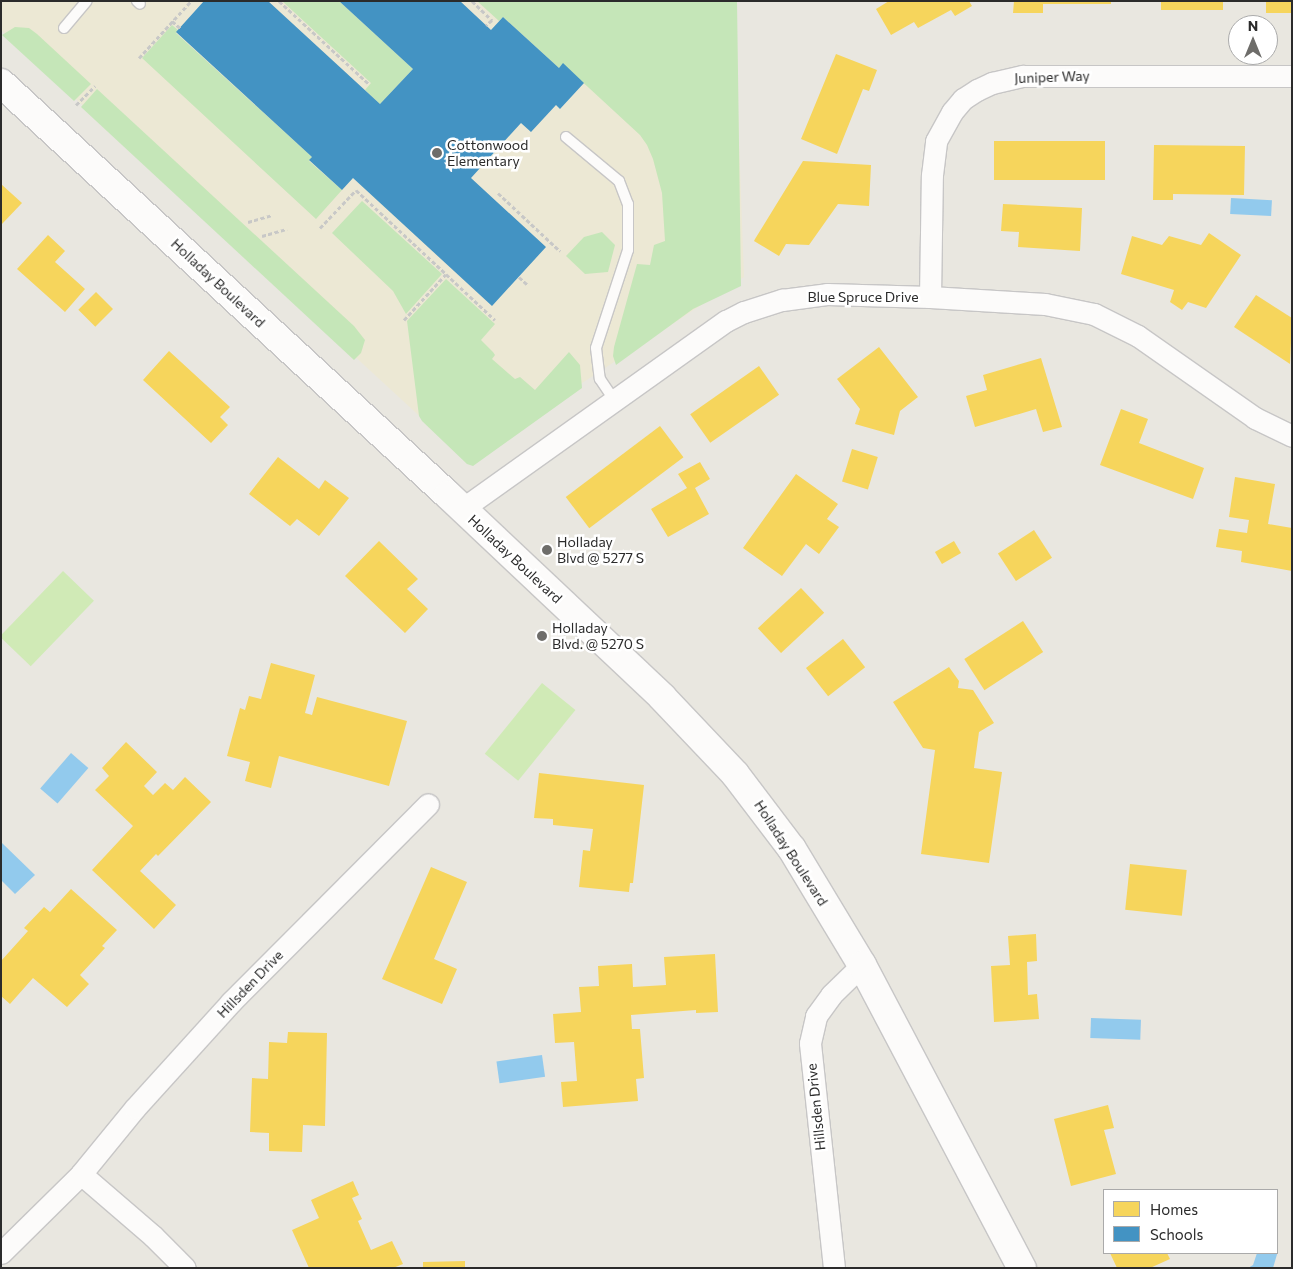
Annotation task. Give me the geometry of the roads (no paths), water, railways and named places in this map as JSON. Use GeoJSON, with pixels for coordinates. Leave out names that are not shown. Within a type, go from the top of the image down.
{"type":"FeatureCollection","features":[{"type":"Feature","properties":{"kind":"main road","name":"Holladay Boulevard"},"geometry":{"type":"LineString","coordinates":[[1,82],[662,697],[735,774],[792,849],[862,965],[1022,1268]]}},
{"type":"Feature","properties":{"kind":"street","name":"Juniper Way"},"geometry":{"type":"LineString","coordinates":[[930,297],[934,149],[943,126],[952,112],[963,99],[977,90],[992,83],[1023,76],[1292,76]]}},
{"type":"Feature","properties":{"kind":"street","name":"Blue Spruce Drive"},"geometry":{"type":"LineString","coordinates":[[462,509],[726,321],[763,305],[782,300],[827,294],[930,297],[1045,304],[1094,314],[1138,336],[1255,418],[1292,436]]}},
{"type":"Feature","properties":{"kind":"street","name":"Hillsden Drive"},"geometry":{"type":"LineString","coordinates":[[1,1253],[81,1174],[135,1108],[232,1002],[428,804]]}},
{"type":"Feature","properties":{"kind":"street","name":"Hillsden Drive"},"geometry":{"type":"LineString","coordinates":[[834,1268],[810,1043],[816,1016],[831,996],[862,965]]}},
{"type":"Feature","properties":{"kind":"street"},"geometry":{"type":"LineString","coordinates":[[81,1174],[153,1236],[185,1268]]}},
{"type":"Feature","properties":{"kind":"lane"},"geometry":{"type":"LineString","coordinates":[[64,28],[87,1]]}},
{"type":"Feature","properties":{"kind":"lane"},"geometry":{"type":"LineString","coordinates":[[566,137],[619,180],[628,204],[628,250],[596,348],[600,379],[614,400]]}},
{"type":"Feature","properties":{"kind":"water"},"geometry":{"type":"Polygon","coordinates":[[[1231,198],[1272,200],[1271,216],[1230,214],[1231,198]]]}},
{"type":"Feature","properties":{"kind":"water"},"geometry":{"type":"Polygon","coordinates":[[[71,753],[88,768],[58,804],[40,788],[71,753]]]}},
{"type":"Feature","properties":{"kind":"water"},"geometry":{"type":"Polygon","coordinates":[[[1,842],[35,875],[15,894],[1,880],[1,842]]]}},
{"type":"Feature","properties":{"kind":"water"},"geometry":{"type":"Polygon","coordinates":[[[1091,1018],[1141,1020],[1140,1040],[1090,1038],[1091,1018]]]}},
{"type":"Feature","properties":{"kind":"water"},"geometry":{"type":"Polygon","coordinates":[[[542,1055],[545,1077],[500,1083],[496,1061],[542,1055]]]}},
{"type":"Feature","properties":{"kind":"water"},"geometry":{"type":"Polygon","coordinates":[[[1257,1254],[1277,1254],[1273,1268],[1248,1268],[1253,1265],[1257,1254]]]}},
{"type":"Feature","properties":{"kind":"place","name":"Cottonwood Elementary"},"geometry":{"type":"Point","coordinates":[437,153]}},
{"type":"Feature","properties":{"kind":"place","name":"Holladay Blvd @ 5277 S"},"geometry":{"type":"Point","coordinates":[547,550]}},
{"type":"Feature","properties":{"kind":"place","name":"Holladay Blvd. @ 5270 S"},"geometry":{"type":"Point","coordinates":[542,636]}}]}
